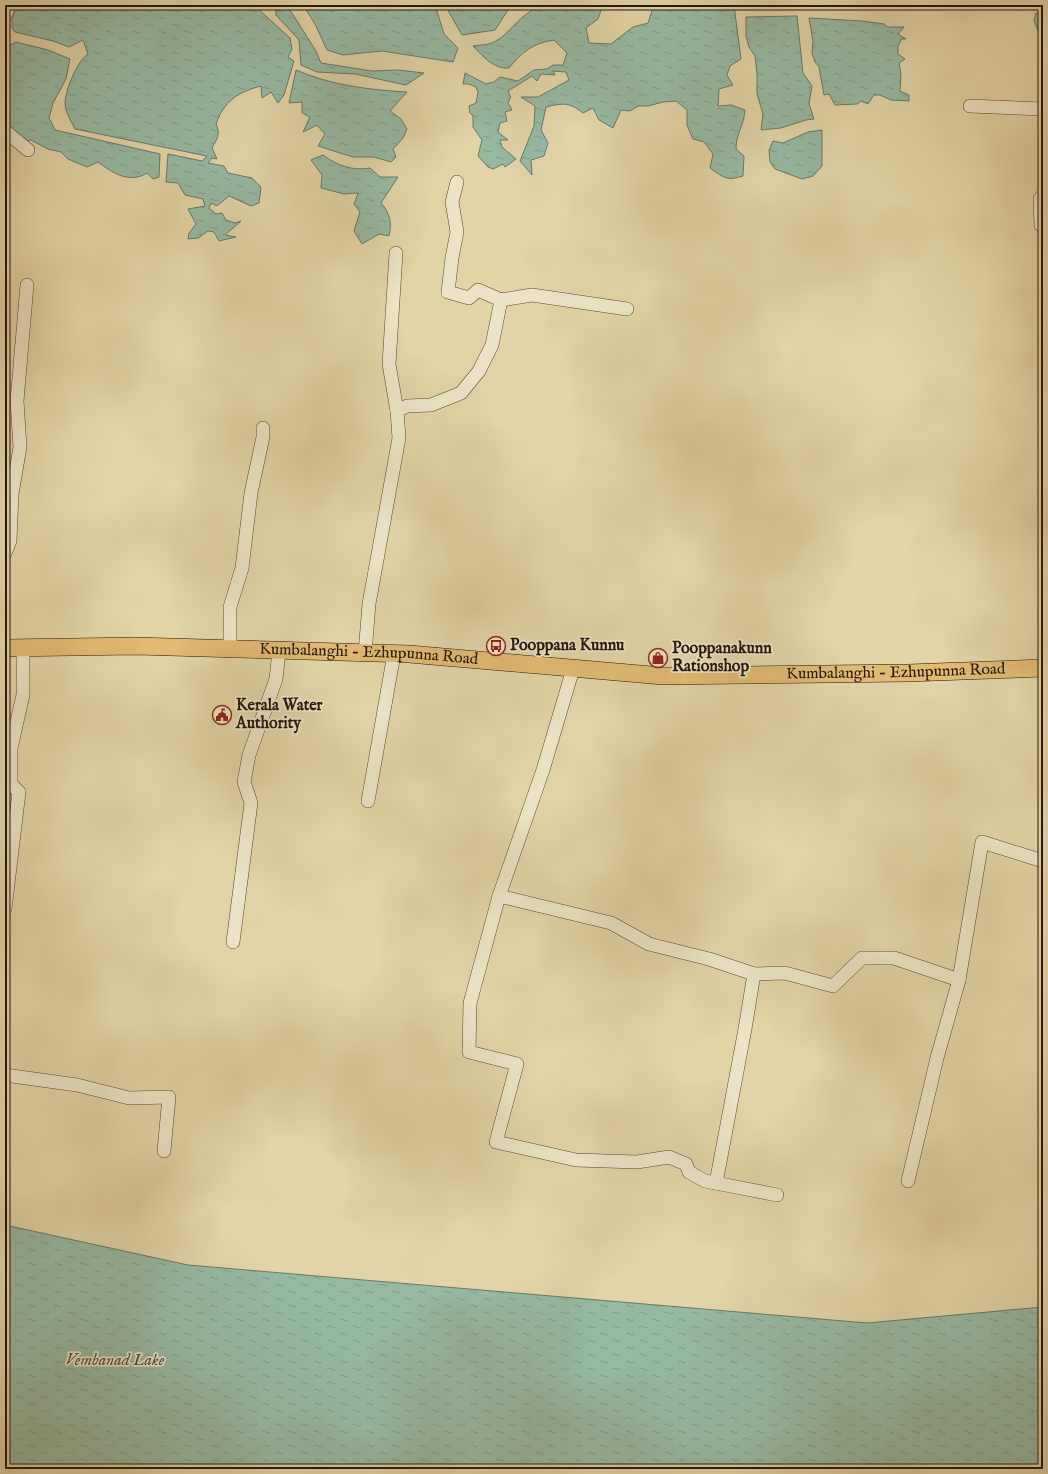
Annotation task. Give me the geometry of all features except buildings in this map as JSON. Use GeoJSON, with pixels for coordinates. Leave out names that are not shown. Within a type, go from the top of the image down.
{"type":"FeatureCollection","features":[{"type":"Feature","properties":{"kind":"main road","name":"Kumbalanghi - Ezhupunna Road"},"geometry":{"type":"LineString","coordinates":[[5,648],[136,646],[394,654],[663,676],[908,673],[1043,668]]}},
{"type":"Feature","properties":{"kind":"street"},"geometry":{"type":"LineString","coordinates":[[5,16],[9,5]]}},
{"type":"Feature","properties":{"kind":"street"},"geometry":{"type":"LineString","coordinates":[[970,106],[1043,109]]}},
{"type":"Feature","properties":{"kind":"street"},"geometry":{"type":"LineString","coordinates":[[5,131],[28,150]]}},
{"type":"Feature","properties":{"kind":"street"},"geometry":{"type":"LineString","coordinates":[[458,182],[452,202],[457,232],[448,292],[469,298],[478,290],[501,300],[532,295],[627,309]]}},
{"type":"Feature","properties":{"kind":"street"},"geometry":{"type":"LineString","coordinates":[[1041,224],[1040,199],[1043,195]]}},
{"type":"Feature","properties":{"kind":"street"},"geometry":{"type":"LineString","coordinates":[[365,653],[369,604],[399,438],[397,411],[389,364],[396,253]]}},
{"type":"Feature","properties":{"kind":"street"},"geometry":{"type":"LineString","coordinates":[[5,553],[10,540],[12,494],[20,447],[17,401],[27,286]]}},
{"type":"Feature","properties":{"kind":"street"},"geometry":{"type":"LineString","coordinates":[[397,411],[407,406],[431,405],[461,393],[479,371],[492,344],[501,300]]}},
{"type":"Feature","properties":{"kind":"street"},"geometry":{"type":"LineString","coordinates":[[230,649],[230,608],[242,568],[251,493],[263,437],[263,428]]}},
{"type":"Feature","properties":{"kind":"street"},"geometry":{"type":"LineString","coordinates":[[5,909],[19,792],[11,784],[11,748],[23,695],[23,648]]}},
{"type":"Feature","properties":{"kind":"street"},"geometry":{"type":"LineString","coordinates":[[232,942],[251,803],[244,782],[249,754],[276,679],[279,651]]}},
{"type":"Feature","properties":{"kind":"street"},"geometry":{"type":"LineString","coordinates":[[368,800],[394,654]]}},
{"type":"Feature","properties":{"kind":"street"},"geometry":{"type":"LineString","coordinates":[[573,668],[543,770],[499,896],[470,1003],[469,1052],[517,1064],[496,1142],[576,1160],[637,1162],[668,1157],[686,1164],[689,1172],[704,1181],[776,1195]]}},
{"type":"Feature","properties":{"kind":"street"},"geometry":{"type":"LineString","coordinates":[[908,1182],[937,1058],[959,980],[982,842],[1043,861]]}},
{"type":"Feature","properties":{"kind":"street"},"geometry":{"type":"LineString","coordinates":[[499,896],[611,923],[649,944],[709,959],[754,974],[785,973],[832,986],[862,958],[894,958],[959,980]]}},
{"type":"Feature","properties":{"kind":"street"},"geometry":{"type":"LineString","coordinates":[[716,1183],[746,1030],[754,974]]}},
{"type":"Feature","properties":{"kind":"street"},"geometry":{"type":"LineString","coordinates":[[5,1075],[77,1085],[129,1098],[169,1097],[164,1151]]}},
{"type":"Feature","properties":{"kind":"water"},"geometry":{"type":"Polygon","coordinates":[[[17,5],[243,5],[257,8],[290,38],[292,49],[288,57],[294,61],[284,95],[278,103],[271,92],[262,98],[261,86],[253,88],[245,91],[228,103],[219,116],[216,124],[218,134],[212,148],[217,159],[212,158],[208,163],[224,166],[228,173],[252,178],[261,187],[259,203],[251,206],[229,196],[217,206],[211,203],[209,208],[216,214],[222,213],[226,220],[235,223],[241,221],[225,235],[236,237],[219,241],[214,232],[208,231],[198,238],[188,239],[189,233],[196,224],[188,209],[205,206],[203,199],[185,195],[178,183],[166,182],[168,154],[202,161],[207,156],[75,129],[67,113],[65,102],[67,90],[76,69],[88,54],[83,40],[69,47],[53,41],[15,32],[12,28],[12,19],[17,5]]]}},
{"type":"Feature","properties":{"kind":"water"},"geometry":{"type":"Polygon","coordinates":[[[276,5],[289,5],[290,10],[316,51],[321,63],[372,71],[398,70],[424,73],[406,85],[355,74],[317,72],[301,65],[299,40],[276,15],[276,5]]]}},
{"type":"Feature","properties":{"kind":"water"},"geometry":{"type":"Polygon","coordinates":[[[303,5],[432,5],[437,11],[444,34],[458,48],[453,62],[382,51],[343,55],[327,50],[315,24],[303,5]]]}},
{"type":"Feature","properties":{"kind":"water"},"geometry":{"type":"Polygon","coordinates":[[[445,5],[503,5],[510,7],[495,30],[462,35],[445,5]]]}},
{"type":"Feature","properties":{"kind":"water"},"geometry":{"type":"Polygon","coordinates":[[[544,5],[603,5],[598,19],[586,28],[589,43],[611,44],[633,27],[648,23],[653,8],[647,5],[734,5],[741,59],[730,66],[727,75],[733,85],[719,89],[718,106],[731,105],[745,110],[736,143],[736,149],[744,156],[743,176],[726,178],[710,168],[713,154],[704,142],[693,139],[687,125],[687,110],[676,101],[663,102],[648,106],[638,106],[630,111],[621,110],[613,128],[599,120],[593,108],[583,113],[566,104],[546,107],[541,130],[548,143],[544,156],[531,160],[532,175],[520,161],[534,126],[535,106],[521,97],[538,97],[569,80],[566,72],[553,71],[555,75],[541,74],[537,81],[532,76],[508,91],[511,98],[508,103],[512,110],[505,112],[507,121],[500,123],[498,132],[508,140],[500,140],[502,147],[516,159],[505,167],[503,164],[493,169],[488,167],[478,156],[482,140],[473,127],[473,116],[470,113],[469,106],[476,103],[478,92],[476,87],[469,84],[463,84],[465,73],[486,84],[494,82],[500,77],[518,81],[534,70],[547,69],[553,65],[563,65],[567,53],[554,40],[547,41],[528,49],[509,68],[503,68],[489,62],[473,46],[490,44],[499,39],[521,18],[544,5]]]}},
{"type":"Feature","properties":{"kind":"water"},"geometry":{"type":"Polygon","coordinates":[[[1036,13],[1043,13],[1043,42],[1034,21],[1036,13]]]}},
{"type":"Feature","properties":{"kind":"water"},"geometry":{"type":"Polygon","coordinates":[[[797,16],[803,73],[812,86],[809,104],[814,119],[781,128],[761,130],[763,114],[757,94],[755,56],[749,47],[746,36],[746,17],[797,16]]]}},
{"type":"Feature","properties":{"kind":"water"},"geometry":{"type":"Polygon","coordinates":[[[809,18],[862,21],[884,24],[888,27],[904,27],[898,34],[906,39],[902,39],[898,46],[898,54],[905,59],[899,63],[901,74],[900,91],[909,95],[909,101],[891,100],[880,95],[874,95],[868,104],[861,101],[857,104],[835,105],[829,94],[824,95],[819,67],[815,62],[812,53],[813,41],[809,18]]]}},
{"type":"Feature","properties":{"kind":"water"},"geometry":{"type":"Polygon","coordinates":[[[16,42],[48,50],[70,59],[66,79],[53,103],[49,118],[55,130],[160,154],[159,177],[153,179],[147,173],[134,177],[121,176],[98,162],[87,167],[68,159],[61,152],[48,149],[31,140],[20,142],[5,126],[5,56],[7,47],[16,42]]]}},
{"type":"Feature","properties":{"kind":"water"},"geometry":{"type":"Polygon","coordinates":[[[296,70],[322,79],[350,86],[407,92],[390,111],[401,119],[407,129],[403,138],[393,149],[396,157],[391,162],[374,157],[353,157],[318,146],[325,134],[317,125],[303,132],[310,117],[302,113],[302,102],[289,103],[296,70]]]}},
{"type":"Feature","properties":{"kind":"water"},"geometry":{"type":"Polygon","coordinates":[[[822,130],[822,166],[813,176],[802,179],[775,169],[770,162],[769,150],[773,141],[783,143],[808,132],[822,130]]]}},
{"type":"Feature","properties":{"kind":"water"},"geometry":{"type":"Polygon","coordinates":[[[323,155],[346,167],[358,169],[370,168],[380,177],[398,177],[381,203],[390,218],[389,236],[379,234],[362,244],[354,231],[360,212],[354,204],[358,193],[344,194],[321,188],[322,175],[311,160],[323,155]]]}},
{"type":"Feature","properties":{"kind":"water","name":"Vembanad Lake"},"geometry":{"type":"Polygon","coordinates":[[[5,1225],[188,1265],[867,1323],[1043,1307],[1043,1469],[5,1469],[5,1225]]]}},
{"type":"Feature","properties":{"kind":"waterway"},"geometry":{"type":"LineString","coordinates":[[895,5],[964,8],[984,5]]}},
{"type":"Feature","properties":{"kind":"place","name":"Pooppana Kunnu"},"geometry":{"type":"Point","coordinates":[496,646]}},
{"type":"Feature","properties":{"kind":"place","name":"Pooppanakunn Rationshop"},"geometry":{"type":"Point","coordinates":[658,658]}},
{"type":"Feature","properties":{"kind":"place","name":"Kerala Water Authority"},"geometry":{"type":"Point","coordinates":[222,715]}}]}
